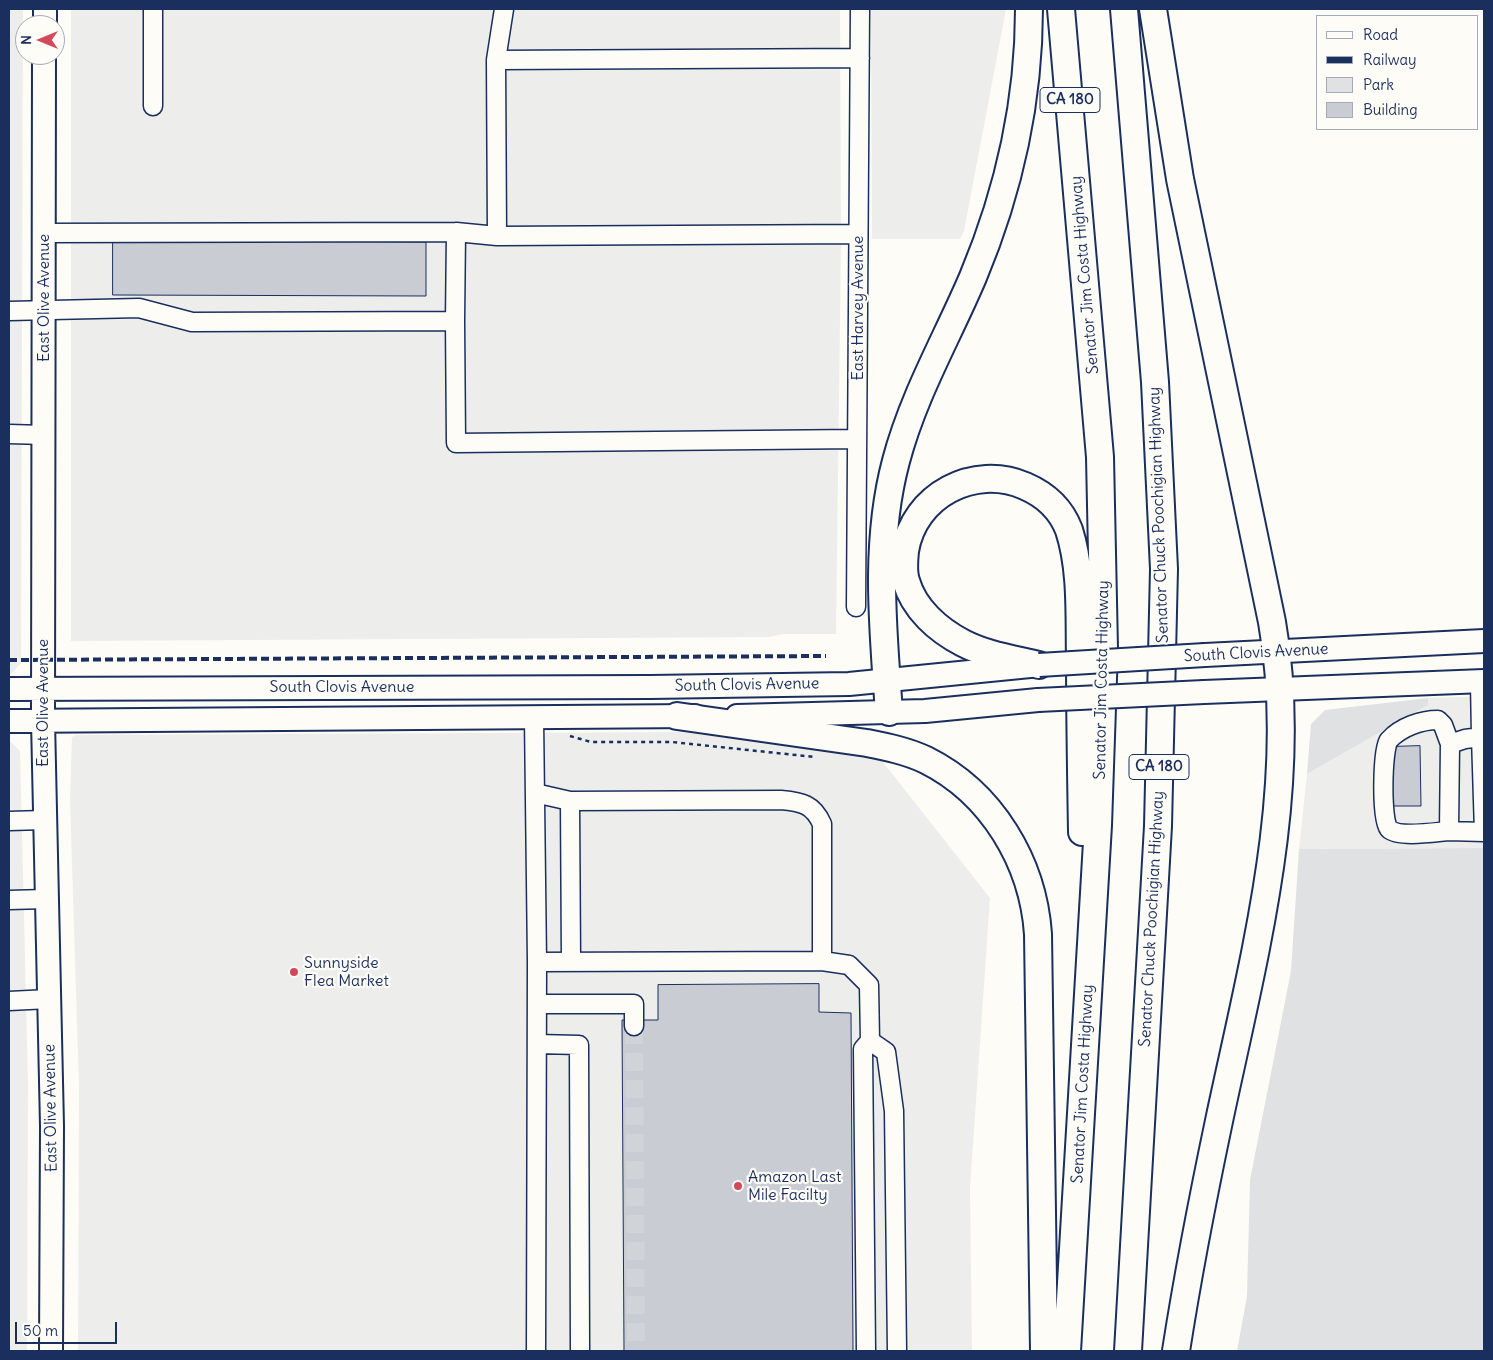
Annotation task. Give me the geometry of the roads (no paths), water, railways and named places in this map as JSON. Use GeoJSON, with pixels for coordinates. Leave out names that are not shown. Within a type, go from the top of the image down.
{"type":"FeatureCollection","features":[{"type":"Feature","properties":{"kind":"highway"},"geometry":{"type":"LineString","coordinates":[[889,712],[882,545],[890,488],[904,435],[922,388],[973,277],[1005,189],[1017,138],[1024,89],[1029,9]]}},
{"type":"Feature","properties":{"kind":"highway","name":"Senator Jim Costa Highway"},"geometry":{"type":"LineString","coordinates":[[1062,9],[1093,367],[1103,563],[1102,739],[1067,1351]]}},
{"type":"Feature","properties":{"kind":"highway","name":"Senator Chuck Poochigian Highway"},"geometry":{"type":"LineString","coordinates":[[1124,9],[1155,382],[1164,569],[1158,826],[1128,1351]]}},
{"type":"Feature","properties":{"kind":"highway"},"geometry":{"type":"LineString","coordinates":[[1153,9],[1180,179],[1238,452],[1277,651],[1281,689],[1280,755],[1274,825],[1256,951],[1219,1122],[1176,1351]]}},
{"type":"Feature","properties":{"kind":"highway"},"geometry":{"type":"LineString","coordinates":[[1039,665],[982,651],[952,637],[930,621],[910,593],[905,580],[906,542],[919,515],[929,503],[954,486],[977,479],[999,479],[1016,482],[1041,494],[1062,516],[1073,548],[1079,622],[1084,1070]]}},
{"type":"Feature","properties":{"kind":"highway"},"geometry":{"type":"LineString","coordinates":[[677,716],[867,743],[895,749],[925,760],[960,782],[978,799],[1003,828],[1016,849],[1031,887],[1036,909],[1038,934],[1044,1351]]}},
{"type":"Feature","properties":{"kind":"main road","name":"East Olive Avenue"},"geometry":{"type":"LineString","coordinates":[[44,65],[43,720],[52,1126],[51,1351]]}},
{"type":"Feature","properties":{"kind":"main road","name":"South Clovis Avenue"},"geometry":{"type":"LineString","coordinates":[[9,688],[750,686],[887,682],[1039,665],[1484,641]]}},
{"type":"Feature","properties":{"kind":"main road","name":"South Clovis Avenue"},"geometry":{"type":"LineString","coordinates":[[9,720],[534,718],[889,712],[1038,700],[1482,681]]}},
{"type":"Feature","properties":{"kind":"main road"},"geometry":{"type":"LineString","coordinates":[[534,718],[542,707],[549,702],[682,699],[750,686]]}},
{"type":"Feature","properties":{"kind":"lane"},"geometry":{"type":"LineString","coordinates":[[153,9],[153,106]]}},
{"type":"Feature","properties":{"kind":"lane"},"geometry":{"type":"LineString","coordinates":[[497,236],[496,60],[504,9]]}},
{"type":"Feature","properties":{"kind":"lane","name":"East Harvey Avenue"},"geometry":{"type":"LineString","coordinates":[[856,607],[860,9]]}},
{"type":"Feature","properties":{"kind":"lane"},"geometry":{"type":"LineString","coordinates":[[496,60],[860,58]]}},
{"type":"Feature","properties":{"kind":"lane"},"geometry":{"type":"LineString","coordinates":[[456,232],[456,443],[857,439]]}},
{"type":"Feature","properties":{"kind":"lane"},"geometry":{"type":"LineString","coordinates":[[44,233],[456,232],[497,236],[858,234]]}},
{"type":"Feature","properties":{"kind":"lane"},"geometry":{"type":"LineString","coordinates":[[9,311],[139,308],[192,322],[455,321]]}},
{"type":"Feature","properties":{"kind":"lane"},"geometry":{"type":"LineString","coordinates":[[9,434],[44,434]]}},
{"type":"Feature","properties":{"kind":"lane"},"geometry":{"type":"LineString","coordinates":[[1449,832],[1450,744],[1444,725],[1438,720],[1414,723],[1389,740],[1385,748],[1384,816],[1385,826],[1390,831],[1408,834],[1484,832],[1481,737],[1482,681]]}},
{"type":"Feature","properties":{"kind":"lane"},"geometry":{"type":"LineString","coordinates":[[534,718],[537,962],[536,1351]]}},
{"type":"Feature","properties":{"kind":"lane"},"geometry":{"type":"LineString","coordinates":[[1450,744],[1465,739],[1481,737]]}},
{"type":"Feature","properties":{"kind":"lane"},"geometry":{"type":"LineString","coordinates":[[535,793],[570,801],[781,800],[804,802],[817,812],[822,824],[822,961]]}},
{"type":"Feature","properties":{"kind":"lane"},"geometry":{"type":"LineString","coordinates":[[570,801],[571,962]]}},
{"type":"Feature","properties":{"kind":"lane"},"geometry":{"type":"LineString","coordinates":[[9,821],[44,820]]}},
{"type":"Feature","properties":{"kind":"lane"},"geometry":{"type":"LineString","coordinates":[[9,900],[46,899]]}},
{"type":"Feature","properties":{"kind":"lane"},"geometry":{"type":"LineString","coordinates":[[537,962],[822,961],[849,965],[869,985],[870,1041],[863,1049],[866,1351]]}},
{"type":"Feature","properties":{"kind":"lane"},"geometry":{"type":"LineString","coordinates":[[9,1001],[49,999]]}},
{"type":"Feature","properties":{"kind":"lane"},"geometry":{"type":"LineString","coordinates":[[537,1004],[634,1004],[634,1026]]}},
{"type":"Feature","properties":{"kind":"lane"},"geometry":{"type":"LineString","coordinates":[[870,1041],[886,1052],[894,1111],[897,1351]]}},
{"type":"Feature","properties":{"kind":"lane"},"geometry":{"type":"LineString","coordinates":[[537,1044],[580,1045],[580,1351]]}},
{"type":"Feature","properties":{"kind":"tunnel"},"geometry":{"type":"LineString","coordinates":[[634,1026],[636,1351]]}},
{"type":"Feature","properties":{"kind":"railway"},"geometry":{"type":"LineString","coordinates":[[9,660],[826,656]]}},
{"type":"Feature","properties":{"kind":"place","name":"Sunnyside Flea Market"},"geometry":{"type":"Point","coordinates":[294,972]}},
{"type":"Feature","properties":{"kind":"place","name":"Amazon Last Mile Facilty"},"geometry":{"type":"Point","coordinates":[738,1186]}}]}
